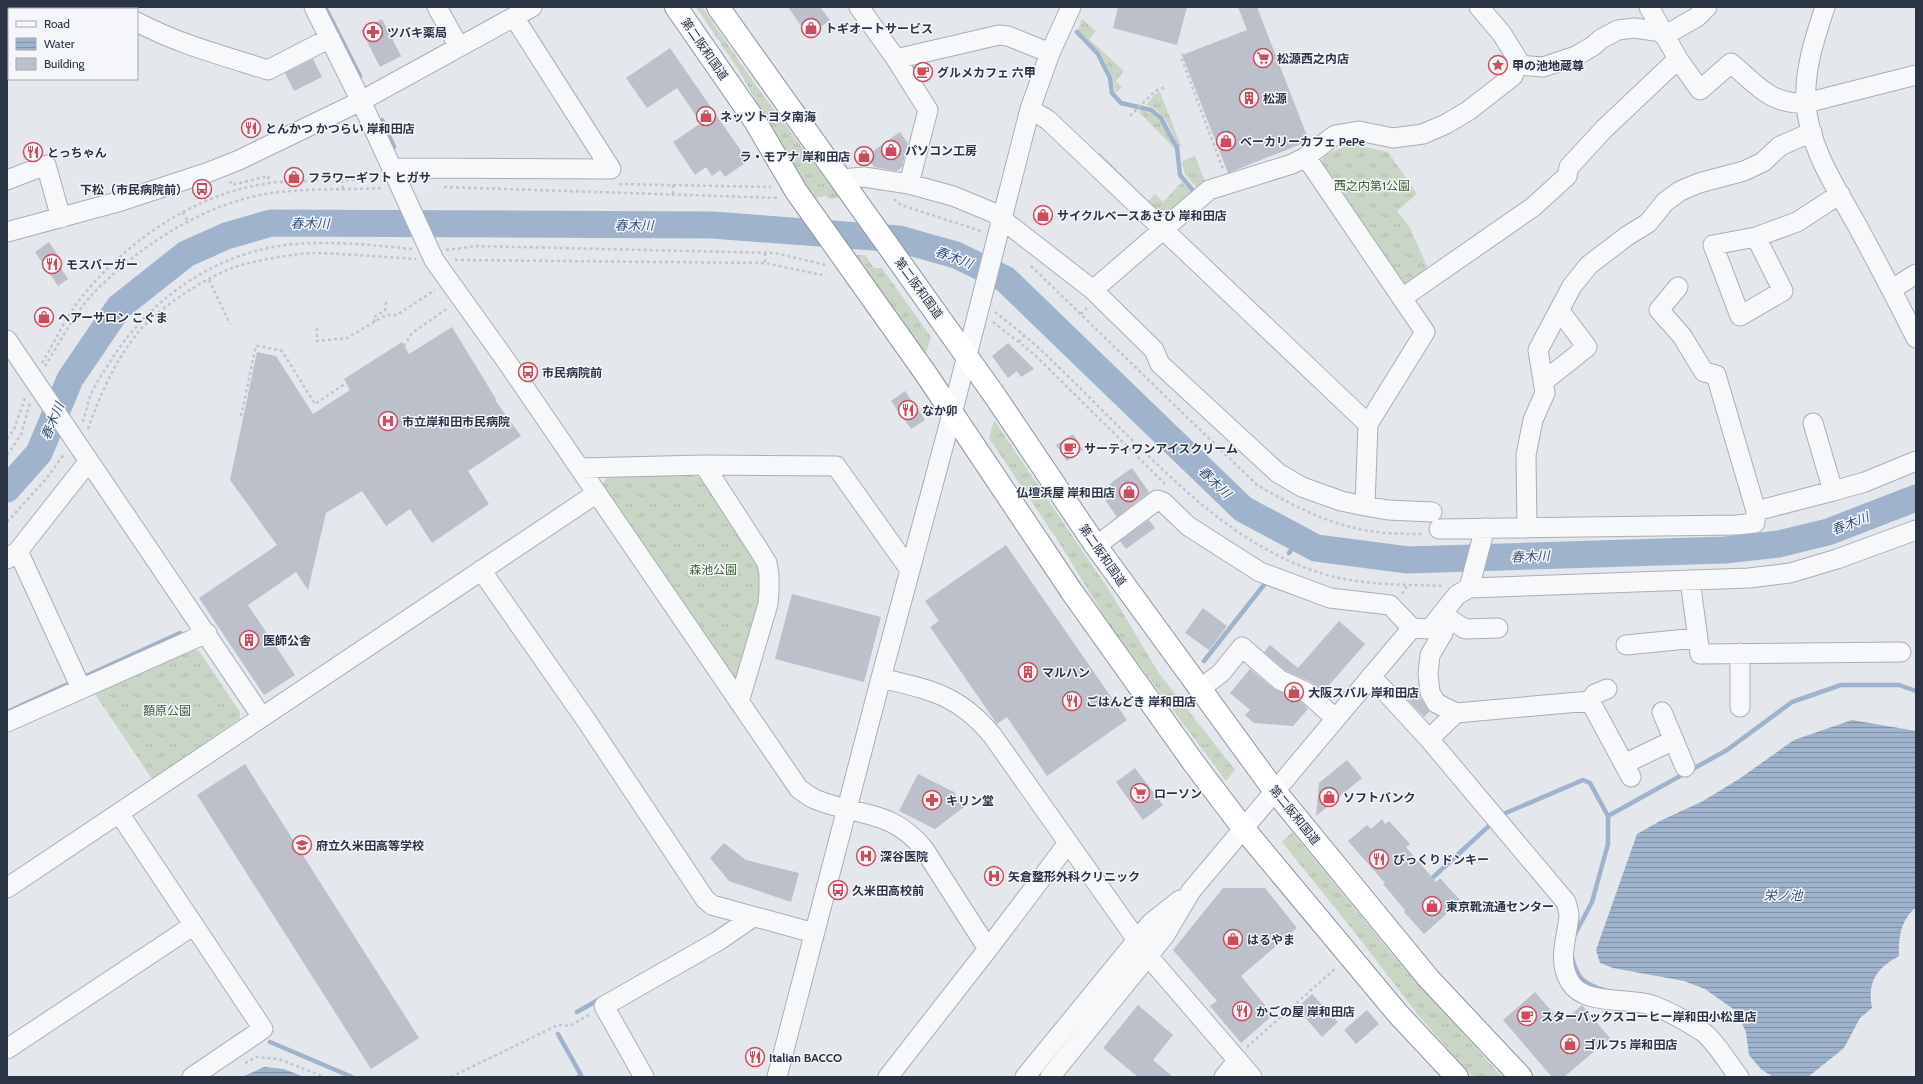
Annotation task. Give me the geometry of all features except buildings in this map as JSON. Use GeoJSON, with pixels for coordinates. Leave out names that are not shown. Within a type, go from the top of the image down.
{"type":"FeatureCollection","features":[{"type":"Feature","properties":{"kind":"highway","name":"第二阪和国道"},"geometry":{"type":"LineString","coordinates":[[676,7],[755,121],[788,194],[836,264],[952,414],[1072,592],[1193,762],[1243,828],[1398,1014],[1457,1077]]}},
{"type":"Feature","properties":{"kind":"highway","name":"第二阪和国道"},"geometry":{"type":"LineString","coordinates":[[718,7],[966,356],[1096,546],[1274,790],[1429,979],[1521,1077]]}},
{"type":"Feature","properties":{"kind":"street"},"geometry":{"type":"LineString","coordinates":[[314,7],[361,101],[430,252],[580,468],[799,789],[817,800],[886,820],[902,828],[914,837],[924,849],[988,949]]}},
{"type":"Feature","properties":{"kind":"street"},"geometry":{"type":"LineString","coordinates":[[437,7],[459,48]]}},
{"type":"Feature","properties":{"kind":"street"},"geometry":{"type":"LineString","coordinates":[[8,230],[61,218],[128,199],[209,172],[274,144],[361,101],[532,7]]}},
{"type":"Feature","properties":{"kind":"street"},"geometry":{"type":"LineString","coordinates":[[859,7],[896,59],[928,110],[909,184]]}},
{"type":"Feature","properties":{"kind":"street"},"geometry":{"type":"LineString","coordinates":[[777,1077],[966,356],[985,303],[990,237],[1002,219],[1030,110],[1050,53],[1071,7]]}},
{"type":"Feature","properties":{"kind":"street"},"geometry":{"type":"LineString","coordinates":[[1093,290],[1209,190],[1292,164],[1306,157],[1335,134],[1359,131],[1393,138],[1423,134],[1446,124],[1468,111],[1513,76],[1518,60],[1502,34],[1479,7]]}},
{"type":"Feature","properties":{"kind":"street"},"geometry":{"type":"LineString","coordinates":[[1649,7],[1678,59],[1700,90],[1731,63],[1771,97],[1794,104],[1806,103],[1916,75]]}},
{"type":"Feature","properties":{"kind":"street"},"geometry":{"type":"LineString","coordinates":[[1516,65],[1543,67],[1569,58],[1593,46],[1601,39],[1618,30],[1634,28],[1663,34],[1697,16],[1707,7]]}},
{"type":"Feature","properties":{"kind":"street"},"geometry":{"type":"LineString","coordinates":[[1825,7],[1806,73],[1806,103],[1812,132],[1829,176],[1892,289],[1916,338]]}},
{"type":"Feature","properties":{"kind":"street"},"geometry":{"type":"LineString","coordinates":[[398,182],[611,170],[514,17]]}},
{"type":"Feature","properties":{"kind":"street"},"geometry":{"type":"LineString","coordinates":[[138,23],[151,30],[200,49],[268,70],[330,38]]}},
{"type":"Feature","properties":{"kind":"street"},"geometry":{"type":"LineString","coordinates":[[896,59],[999,36],[1008,36],[1050,53]]}},
{"type":"Feature","properties":{"kind":"street"},"geometry":{"type":"LineString","coordinates":[[1402,298],[1533,208],[1567,176],[1569,167],[1604,129],[1678,59]]}},
{"type":"Feature","properties":{"kind":"street"},"geometry":{"type":"LineString","coordinates":[[1030,110],[1048,120],[1368,424]]}},
{"type":"Feature","properties":{"kind":"street"},"geometry":{"type":"LineString","coordinates":[[1527,528],[1526,456],[1533,420],[1545,393],[1538,350],[1572,286],[1589,265],[1626,236],[1648,223],[1665,202],[1680,191],[1699,183],[1744,171],[1763,162],[1780,146],[1812,132]]}},
{"type":"Feature","properties":{"kind":"street"},"geometry":{"type":"LineString","coordinates":[[1306,157],[1425,332],[1368,424],[1365,506]]}},
{"type":"Feature","properties":{"kind":"street"},"geometry":{"type":"LineString","coordinates":[[7,180],[46,165],[61,218]]}},
{"type":"Feature","properties":{"kind":"street"},"geometry":{"type":"LineString","coordinates":[[840,179],[864,177],[909,184],[953,196],[994,213],[1093,290],[1154,350],[1160,364],[1278,473],[1302,487],[1341,501],[1435,520],[1484,533],[1527,528],[1737,525],[1755,523],[1756,511],[1716,375],[1704,372],[1682,336],[1659,310],[1678,287]]}},
{"type":"Feature","properties":{"kind":"street"},"geometry":{"type":"LineString","coordinates":[[1756,237],[1797,222],[1840,194]]}},
{"type":"Feature","properties":{"kind":"street"},"geometry":{"type":"LineString","coordinates":[[1892,289],[1916,274]]}},
{"type":"Feature","properties":{"kind":"street"},"geometry":{"type":"LineString","coordinates":[[1543,382],[1587,346],[1559,310]]}},
{"type":"Feature","properties":{"kind":"street"},"geometry":{"type":"LineString","coordinates":[[7,340],[207,633],[262,717]]}},
{"type":"Feature","properties":{"kind":"street"},"geometry":{"type":"LineString","coordinates":[[1813,422],[1833,491]]}},
{"type":"Feature","properties":{"kind":"street"},"geometry":{"type":"LineString","coordinates":[[78,445],[13,555],[81,688]]}},
{"type":"Feature","properties":{"kind":"street"},"geometry":{"type":"LineString","coordinates":[[1756,511],[1865,482],[1916,461]]}},
{"type":"Feature","properties":{"kind":"street"},"geometry":{"type":"LineString","coordinates":[[580,468],[704,465],[836,466],[910,570]]}},
{"type":"Feature","properties":{"kind":"street"},"geometry":{"type":"LineString","coordinates":[[704,465],[767,563],[769,575],[768,604],[739,702]]}},
{"type":"Feature","properties":{"kind":"street"},"geometry":{"type":"LineString","coordinates":[[7,888],[597,493]]}},
{"type":"Feature","properties":{"kind":"street"},"geometry":{"type":"LineString","coordinates":[[1096,546],[1157,500],[1163,502],[1188,526],[1260,572],[1330,598],[1390,605],[1412,628],[1430,629],[1443,615],[1457,595],[1470,584],[1484,533]]}},
{"type":"Feature","properties":{"kind":"street"},"geometry":{"type":"LineString","coordinates":[[1470,584],[1749,578],[1790,573],[1837,559],[1916,530]]}},
{"type":"Feature","properties":{"kind":"street"},"geometry":{"type":"LineString","coordinates":[[481,570],[586,720],[705,899],[712,905],[814,933]]}},
{"type":"Feature","properties":{"kind":"street"},"geometry":{"type":"LineString","coordinates":[[1690,580],[1700,654],[1901,652]]}},
{"type":"Feature","properties":{"kind":"street"},"geometry":{"type":"LineString","coordinates":[[1443,615],[1465,629],[1498,628]]}},
{"type":"Feature","properties":{"kind":"street"},"geometry":{"type":"LineString","coordinates":[[1443,615],[1443,633],[1430,655],[1428,674],[1430,692],[1436,703],[1456,713],[1590,701],[1595,694],[1607,689]]}},
{"type":"Feature","properties":{"kind":"street"},"geometry":{"type":"LineString","coordinates":[[1050,1077],[1165,935],[1191,891],[1274,790],[1412,628]]}},
{"type":"Feature","properties":{"kind":"street"},"geometry":{"type":"LineString","coordinates":[[7,722],[207,633]]}},
{"type":"Feature","properties":{"kind":"street"},"geometry":{"type":"LineString","coordinates":[[1626,645],[1697,638]]}},
{"type":"Feature","properties":{"kind":"street"},"geometry":{"type":"LineString","coordinates":[[1200,689],[1221,673],[1242,647],[1280,680],[1306,692],[1335,718]]}},
{"type":"Feature","properties":{"kind":"street"},"geometry":{"type":"LineString","coordinates":[[1740,653],[1740,707]]}},
{"type":"Feature","properties":{"kind":"street"},"geometry":{"type":"LineString","coordinates":[[1371,676],[1429,739],[1566,902],[1569,915],[1564,951],[1564,967],[1570,983],[1581,993],[1596,998],[1637,1002],[1652,1006],[1702,1031],[1739,1077]]}},
{"type":"Feature","properties":{"kind":"street"},"geometry":{"type":"LineString","coordinates":[[881,678],[928,689],[946,696],[964,707],[980,721],[992,735],[1137,940]]}},
{"type":"Feature","properties":{"kind":"street"},"geometry":{"type":"LineString","coordinates":[[1590,701],[1628,771],[1674,740]]}},
{"type":"Feature","properties":{"kind":"street"},"geometry":{"type":"LineString","coordinates":[[1662,712],[1685,767]]}},
{"type":"Feature","properties":{"kind":"street"},"geometry":{"type":"LineString","coordinates":[[1429,739],[1456,713]]}},
{"type":"Feature","properties":{"kind":"street"},"geometry":{"type":"LineString","coordinates":[[119,813],[263,1029],[192,1077]]}},
{"type":"Feature","properties":{"kind":"street"},"geometry":{"type":"LineString","coordinates":[[888,1077],[988,949],[1068,843]]}},
{"type":"Feature","properties":{"kind":"street"},"geometry":{"type":"LineString","coordinates":[[1025,1077],[1151,923],[1191,891]]}},
{"type":"Feature","properties":{"kind":"street"},"geometry":{"type":"LineString","coordinates":[[644,1077],[604,1006],[718,941],[753,916]]}},
{"type":"Feature","properties":{"kind":"street"},"geometry":{"type":"LineString","coordinates":[[7,1049],[194,925]]}},
{"type":"Feature","properties":{"kind":"street"},"geometry":{"type":"LineString","coordinates":[[1148,956],[1252,1077]]}},
{"type":"Feature","properties":{"kind":"street"},"geometry":{"type":"LineString","coordinates":[[1224,1077],[1238,1060]]}},
{"type":"Feature","properties":{"kind":"path"},"geometry":{"type":"LineString","coordinates":[[1184,54],[1181,57],[1229,184]]}},
{"type":"Feature","properties":{"kind":"path"},"geometry":{"type":"LineString","coordinates":[[1130,116],[1155,91],[1166,86]]}},
{"type":"Feature","properties":{"kind":"path"},"geometry":{"type":"LineString","coordinates":[[228,177],[232,185],[268,176],[270,183]]}},
{"type":"Feature","properties":{"kind":"path"},"geometry":{"type":"LineString","coordinates":[[7,438],[14,429],[61,329],[84,294],[112,264],[144,236],[183,212],[217,197],[270,183],[342,180],[398,182]]}},
{"type":"Feature","properties":{"kind":"path"},"geometry":{"type":"LineString","coordinates":[[342,180],[342,190]]}},
{"type":"Feature","properties":{"kind":"path"},"geometry":{"type":"LineString","coordinates":[[7,455],[21,435],[36,383],[89,298],[150,244],[188,222],[246,199],[305,190],[383,188],[398,182]]}},
{"type":"Feature","properties":{"kind":"path"},"geometry":{"type":"LineString","coordinates":[[618,184],[771,187]]}},
{"type":"Feature","properties":{"kind":"path"},"geometry":{"type":"LineString","coordinates":[[673,185],[673,194]]}},
{"type":"Feature","properties":{"kind":"path"},"geometry":{"type":"LineString","coordinates":[[438,187],[673,194],[788,194]]}},
{"type":"Feature","properties":{"kind":"path"},"geometry":{"type":"LineString","coordinates":[[890,195],[901,204],[990,237]]}},
{"type":"Feature","properties":{"kind":"path"},"geometry":{"type":"LineString","coordinates":[[183,212],[188,222]]}},
{"type":"Feature","properties":{"kind":"path"},"geometry":{"type":"LineString","coordinates":[[78,445],[93,390],[136,325],[163,299],[191,279],[223,263],[260,250],[294,244],[370,245],[430,252],[476,246],[775,253],[836,264]]}},
{"type":"Feature","properties":{"kind":"path"},"geometry":{"type":"LineString","coordinates":[[7,522],[78,445],[104,386],[117,362],[137,334],[165,307],[209,280],[233,268],[280,258],[315,253],[430,252],[766,263],[822,275]]}},
{"type":"Feature","properties":{"kind":"path"},"geometry":{"type":"LineString","coordinates":[[765,253],[766,263]]}},
{"type":"Feature","properties":{"kind":"path"},"geometry":{"type":"LineString","coordinates":[[209,280],[230,324]]}},
{"type":"Feature","properties":{"kind":"path"},"geometry":{"type":"LineString","coordinates":[[318,328],[317,340],[347,338],[386,315],[397,314],[440,286]]}},
{"type":"Feature","properties":{"kind":"path"},"geometry":{"type":"LineString","coordinates":[[84,294],[89,298]]}},
{"type":"Feature","properties":{"kind":"path"},"geometry":{"type":"LineString","coordinates":[[375,322],[373,318],[385,310],[386,301]]}},
{"type":"Feature","properties":{"kind":"path"},"geometry":{"type":"LineString","coordinates":[[985,303],[1040,349],[1180,487],[1215,517],[1258,546],[1306,568],[1339,578],[1373,584],[1407,586],[1470,584]]}},
{"type":"Feature","properties":{"kind":"path"},"geometry":{"type":"LineString","coordinates":[[404,346],[412,333],[453,304]]}},
{"type":"Feature","properties":{"kind":"path"},"geometry":{"type":"LineString","coordinates":[[1081,314],[1088,308]]}},
{"type":"Feature","properties":{"kind":"path"},"geometry":{"type":"LineString","coordinates":[[991,320],[1035,355],[1168,487]]}},
{"type":"Feature","properties":{"kind":"path"},"geometry":{"type":"LineString","coordinates":[[1019,342],[1024,336]]}},
{"type":"Feature","properties":{"kind":"path"},"geometry":{"type":"LineString","coordinates":[[241,416],[256,346],[282,351],[314,404],[346,384]]}},
{"type":"Feature","properties":{"kind":"path"},"geometry":{"type":"LineString","coordinates":[[1396,594],[1402,595],[1407,586]]}},
{"type":"Feature","properties":{"kind":"path"},"geometry":{"type":"LineString","coordinates":[[1238,1060],[1243,1051],[1338,966]]}},
{"type":"Feature","properties":{"kind":"path"},"geometry":{"type":"LineString","coordinates":[[451,1077],[558,1025],[570,1026],[604,1006]]}},
{"type":"Feature","properties":{"kind":"path"},"geometry":{"type":"LineString","coordinates":[[244,1064],[257,1057],[280,1060],[324,1077]]}},
{"type":"Feature","properties":{"kind":"green space"},"geometry":{"type":"Polygon","coordinates":[[[696,7],[702,7],[760,91],[840,198],[829,199],[826,196],[814,198],[793,167],[738,69],[696,7]]]}},
{"type":"Feature","properties":{"kind":"green space"},"geometry":{"type":"Polygon","coordinates":[[[1082,19],[1096,31],[1089,39],[1124,71],[1116,81],[1122,87],[1116,93],[1112,77],[1102,55],[1078,30],[1082,19]]]}},
{"type":"Feature","properties":{"kind":"green space"},"geometry":{"type":"Polygon","coordinates":[[[1160,92],[1181,146],[1178,147],[1170,128],[1158,111],[1146,105],[1155,94],[1160,92]]]}},
{"type":"Feature","properties":{"kind":"green space"},"geometry":{"type":"Polygon","coordinates":[[[1141,110],[1153,115],[1163,124],[1170,136],[1174,148],[1139,112],[1141,110]]]}},
{"type":"Feature","properties":{"kind":"green space","name":"西之内第1公園"},"geometry":{"type":"Polygon","coordinates":[[[1351,144],[1388,152],[1417,194],[1397,211],[1409,226],[1430,273],[1412,286],[1403,283],[1321,167],[1324,155],[1351,144]]]}},
{"type":"Feature","properties":{"kind":"green space"},"geometry":{"type":"Polygon","coordinates":[[[1100,153],[1148,201],[1155,194],[1163,202],[1182,182],[1193,194],[1171,214],[1159,216],[1097,156],[1100,153]]]}},
{"type":"Feature","properties":{"kind":"green space"},"geometry":{"type":"Polygon","coordinates":[[[1195,156],[1206,183],[1198,190],[1185,174],[1182,161],[1195,156]]]}},
{"type":"Feature","properties":{"kind":"green space"},"geometry":{"type":"Polygon","coordinates":[[[853,255],[865,255],[874,268],[882,268],[931,337],[925,357],[853,255]]]}},
{"type":"Feature","properties":{"kind":"green space"},"geometry":{"type":"Polygon","coordinates":[[[994,420],[1111,593],[1158,672],[1235,770],[1226,781],[1110,626],[1060,544],[989,438],[994,420]]]}},
{"type":"Feature","properties":{"kind":"green space","name":"森池公園"},"geometry":{"type":"Polygon","coordinates":[[[689,474],[704,479],[750,546],[766,585],[738,678],[732,677],[603,484],[607,477],[689,474]]]}},
{"type":"Feature","properties":{"kind":"green space","name":"額原公園"},"geometry":{"type":"Polygon","coordinates":[[[188,647],[199,651],[240,712],[240,719],[152,779],[93,691],[188,647]]]}},
{"type":"Feature","properties":{"kind":"green space"},"geometry":{"type":"Polygon","coordinates":[[[1292,832],[1392,954],[1502,1077],[1473,1077],[1418,1015],[1356,934],[1282,842],[1292,832]]]}},
{"type":"Feature","properties":{"kind":"water","name":"栄ノ池"},"geometry":{"type":"Polygon","coordinates":[[[1852,720],[1916,731],[1916,907],[1904,923],[1899,942],[1899,956],[1885,965],[1875,976],[1871,990],[1872,1008],[1860,1018],[1844,1048],[1808,1077],[1773,1077],[1761,1069],[1749,1055],[1746,1032],[1736,1011],[1705,989],[1684,981],[1613,968],[1600,963],[1596,950],[1637,834],[1660,821],[1703,801],[1739,779],[1794,740],[1852,720]]]}},
{"type":"Feature","properties":{"kind":"water"},"geometry":{"type":"Polygon","coordinates":[[[264,1067],[284,1069],[304,1077],[242,1077],[264,1067]]]}},
{"type":"Feature","properties":{"kind":"waterway"},"geometry":{"type":"LineString","coordinates":[[325,7],[360,76]]}},
{"type":"Feature","properties":{"kind":"waterway"},"geometry":{"type":"LineString","coordinates":[[1077,32],[1098,54],[1110,78],[1112,93],[1121,103],[1151,110],[1161,118],[1177,148],[1180,175],[1195,193]]}},
{"type":"Feature","properties":{"kind":"waterway"},"geometry":{"type":"LineString","coordinates":[[382,120],[394,147]]}},
{"type":"Feature","properties":{"kind":"waterway","name":"春木川"},"geometry":{"type":"LineString","coordinates":[[7,489],[39,453],[70,379],[119,307],[186,254],[226,236],[271,223],[712,225],[899,239],[956,255],[1005,279],[1243,509],[1316,548],[1408,560],[1725,550],[1779,544],[1828,532],[1916,498]]}},
{"type":"Feature","properties":{"kind":"waterway"},"geometry":{"type":"LineString","coordinates":[[1289,553],[1299,539]]}},
{"type":"Feature","properties":{"kind":"waterway"},"geometry":{"type":"LineString","coordinates":[[1204,661],[1267,581]]}},
{"type":"Feature","properties":{"kind":"waterway"},"geometry":{"type":"LineString","coordinates":[[86,676],[180,633]]}},
{"type":"Feature","properties":{"kind":"waterway"},"geometry":{"type":"LineString","coordinates":[[7,712],[68,684]]}},
{"type":"Feature","properties":{"kind":"waterway"},"geometry":{"type":"LineString","coordinates":[[1575,934],[1592,902],[1608,844],[1608,816],[1727,750],[1792,702],[1841,685],[1899,685],[1916,691]]}},
{"type":"Feature","properties":{"kind":"waterway"},"geometry":{"type":"LineString","coordinates":[[1501,815],[1583,780],[1590,783],[1608,816]]}},
{"type":"Feature","properties":{"kind":"waterway"},"geometry":{"type":"LineString","coordinates":[[1429,881],[1491,824]]}},
{"type":"Feature","properties":{"kind":"waterway"},"geometry":{"type":"LineString","coordinates":[[1572,957],[1576,970],[1582,979],[1591,985],[1604,990]]}},
{"type":"Feature","properties":{"kind":"waterway"},"geometry":{"type":"LineString","coordinates":[[577,1012],[600,999]]}},
{"type":"Feature","properties":{"kind":"waterway"},"geometry":{"type":"LineString","coordinates":[[558,1034],[581,1075],[578,1077]]}},
{"type":"Feature","properties":{"kind":"waterway"},"geometry":{"type":"LineString","coordinates":[[270,1042],[352,1077]]}},
{"type":"Feature","properties":{"kind":"place","name":"トギオートサービス"},"geometry":{"type":"Point","coordinates":[811,28]}},
{"type":"Feature","properties":{"kind":"place","name":"ツバキ薬局"},"geometry":{"type":"Point","coordinates":[373,32]}},
{"type":"Feature","properties":{"kind":"place","name":"松源西之内店"},"geometry":{"type":"Point","coordinates":[1263,58]}},
{"type":"Feature","properties":{"kind":"place","name":"甲の池地蔵尊"},"geometry":{"type":"Point","coordinates":[1498,65]}},
{"type":"Feature","properties":{"kind":"place","name":"グルメカフェ 六甲"},"geometry":{"type":"Point","coordinates":[923,72]}},
{"type":"Feature","properties":{"kind":"place","name":"松源"},"geometry":{"type":"Point","coordinates":[1249,98]}},
{"type":"Feature","properties":{"kind":"place","name":"ネッツトヨタ南海"},"geometry":{"type":"Point","coordinates":[706,116]}},
{"type":"Feature","properties":{"kind":"place","name":"とんかつ かつらい 岸和田店"},"geometry":{"type":"Point","coordinates":[251,128]}},
{"type":"Feature","properties":{"kind":"place","name":"ベーカリーカフェ PePe"},"geometry":{"type":"Point","coordinates":[1226,141]}},
{"type":"Feature","properties":{"kind":"place","name":"パソコン工房"},"geometry":{"type":"Point","coordinates":[891,150]}},
{"type":"Feature","properties":{"kind":"place","name":"とっちゃん"},"geometry":{"type":"Point","coordinates":[33,152]}},
{"type":"Feature","properties":{"kind":"place","name":"ラ・モアナ 岸和田店"},"geometry":{"type":"Point","coordinates":[864,156]}},
{"type":"Feature","properties":{"kind":"place","name":"フラワーギフト ヒガサ"},"geometry":{"type":"Point","coordinates":[294,177]}},
{"type":"Feature","properties":{"kind":"place","name":"下松（市民病院前）"},"geometry":{"type":"Point","coordinates":[202,189]}},
{"type":"Feature","properties":{"kind":"place","name":"サイクルベースあさひ 岸和田店"},"geometry":{"type":"Point","coordinates":[1043,215]}},
{"type":"Feature","properties":{"kind":"place","name":"モスバーガー"},"geometry":{"type":"Point","coordinates":[52,264]}},
{"type":"Feature","properties":{"kind":"place","name":"ヘアーサロン こぐま"},"geometry":{"type":"Point","coordinates":[44,317]}},
{"type":"Feature","properties":{"kind":"place","name":"市民病院前"},"geometry":{"type":"Point","coordinates":[528,372]}},
{"type":"Feature","properties":{"kind":"place","name":"なか卯"},"geometry":{"type":"Point","coordinates":[908,410]}},
{"type":"Feature","properties":{"kind":"place","name":"市立岸和田市民病院"},"geometry":{"type":"Point","coordinates":[388,421]}},
{"type":"Feature","properties":{"kind":"place","name":"サーティワンアイスクリーム"},"geometry":{"type":"Point","coordinates":[1070,448]}},
{"type":"Feature","properties":{"kind":"place","name":"仏壇浜屋 岸和田店"},"geometry":{"type":"Point","coordinates":[1129,492]}},
{"type":"Feature","properties":{"kind":"place","name":"医師公舎"},"geometry":{"type":"Point","coordinates":[249,640]}},
{"type":"Feature","properties":{"kind":"place","name":"マルハン"},"geometry":{"type":"Point","coordinates":[1028,672]}},
{"type":"Feature","properties":{"kind":"place","name":"大阪スバル 岸和田店"},"geometry":{"type":"Point","coordinates":[1294,692]}},
{"type":"Feature","properties":{"kind":"place","name":"ごはんどき 岸和田店"},"geometry":{"type":"Point","coordinates":[1072,701]}},
{"type":"Feature","properties":{"kind":"place","name":"ローソン"},"geometry":{"type":"Point","coordinates":[1140,793]}},
{"type":"Feature","properties":{"kind":"place","name":"ソフトバンク"},"geometry":{"type":"Point","coordinates":[1329,797]}},
{"type":"Feature","properties":{"kind":"place","name":"キリン堂"},"geometry":{"type":"Point","coordinates":[932,800]}},
{"type":"Feature","properties":{"kind":"place","name":"府立久米田高等学校"},"geometry":{"type":"Point","coordinates":[302,845]}},
{"type":"Feature","properties":{"kind":"place","name":"深谷医院"},"geometry":{"type":"Point","coordinates":[866,856]}},
{"type":"Feature","properties":{"kind":"place","name":"びっくりドンキー"},"geometry":{"type":"Point","coordinates":[1379,859]}},
{"type":"Feature","properties":{"kind":"place","name":"矢倉整形外科クリニック"},"geometry":{"type":"Point","coordinates":[994,876]}},
{"type":"Feature","properties":{"kind":"place","name":"久米田高校前"},"geometry":{"type":"Point","coordinates":[838,890]}},
{"type":"Feature","properties":{"kind":"place","name":"東京靴流通センター"},"geometry":{"type":"Point","coordinates":[1432,906]}},
{"type":"Feature","properties":{"kind":"place","name":"はるやま"},"geometry":{"type":"Point","coordinates":[1233,939]}},
{"type":"Feature","properties":{"kind":"place","name":"かごの屋 岸和田店"},"geometry":{"type":"Point","coordinates":[1242,1011]}},
{"type":"Feature","properties":{"kind":"place","name":"スターバックスコーヒー岸和田小松里店"},"geometry":{"type":"Point","coordinates":[1527,1016]}},
{"type":"Feature","properties":{"kind":"place","name":"ゴルフ5 岸和田店"},"geometry":{"type":"Point","coordinates":[1570,1044]}},
{"type":"Feature","properties":{"kind":"place","name":"Italian BACCO"},"geometry":{"type":"Point","coordinates":[755,1057]}}]}
